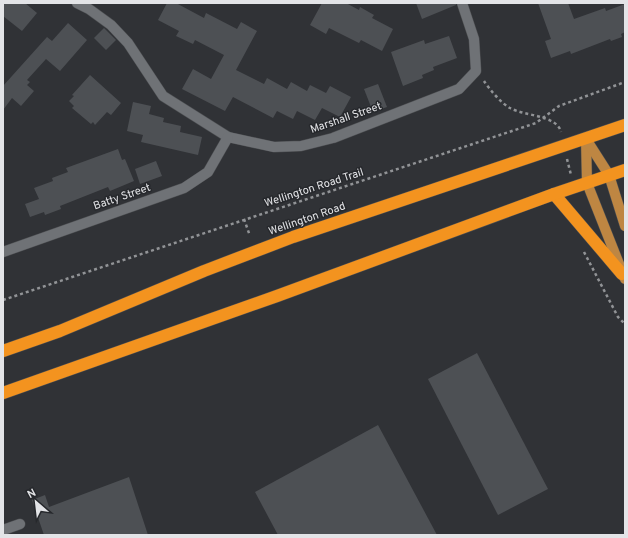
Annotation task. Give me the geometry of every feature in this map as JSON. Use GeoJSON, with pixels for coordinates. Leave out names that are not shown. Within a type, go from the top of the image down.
{"type":"FeatureCollection","features":[{"type":"Feature","properties":{"kind":"highway","name":"Wellington Road"},"geometry":{"type":"LineString","coordinates":[[3,351],[60,331],[293,236],[625,125]]}},
{"type":"Feature","properties":{"kind":"highway"},"geometry":{"type":"LineString","coordinates":[[3,393],[277,296],[554,194],[625,170]]}},
{"type":"Feature","properties":{"kind":"highway"},"geometry":{"type":"LineString","coordinates":[[554,194],[624,277]]}},
{"type":"Feature","properties":{"kind":"main road"},"geometry":{"type":"LineString","coordinates":[[586,139],[609,175],[625,225]]}},
{"type":"Feature","properties":{"kind":"main road"},"geometry":{"type":"LineString","coordinates":[[586,139],[587,183],[624,277]]}},
{"type":"Feature","properties":{"kind":"street","name":"Marshall Street"},"geometry":{"type":"LineString","coordinates":[[77,3],[89,9],[111,25],[128,43],[162,96],[228,137],[274,147],[301,146],[333,138],[460,89],[476,71]]}},
{"type":"Feature","properties":{"kind":"street"},"geometry":{"type":"LineString","coordinates":[[462,3],[474,39],[476,71]]}},
{"type":"Feature","properties":{"kind":"street","name":"Batty Street"},"geometry":{"type":"LineString","coordinates":[[3,252],[184,188],[208,172],[228,137]]}},
{"type":"Feature","properties":{"kind":"street"},"geometry":{"type":"LineString","coordinates":[[3,530],[20,524]]}},
{"type":"Feature","properties":{"kind":"path"},"geometry":{"type":"LineString","coordinates":[[476,71],[487,86],[510,108],[554,121],[560,128],[575,187]]}},
{"type":"Feature","properties":{"kind":"path","name":"Wellington Road Trail"},"geometry":{"type":"LineString","coordinates":[[3,300],[543,119],[559,106],[625,82]]}},
{"type":"Feature","properties":{"kind":"path"},"geometry":{"type":"LineString","coordinates":[[244,219],[250,236]]}},
{"type":"Feature","properties":{"kind":"path"},"geometry":{"type":"LineString","coordinates":[[582,247],[618,317],[625,324]]}},
{"type":"Feature","properties":{"kind":"building"},"geometry":{"type":"Polygon","coordinates":[[[3,3],[25,3],[37,13],[22,31],[3,16],[3,3]]]}},
{"type":"Feature","properties":{"kind":"building"},"geometry":{"type":"Polygon","coordinates":[[[167,3],[176,3],[204,18],[206,13],[237,29],[241,22],[257,31],[236,70],[264,84],[267,78],[287,89],[291,82],[307,91],[310,85],[326,93],[330,86],[351,97],[340,117],[322,108],[315,120],[297,111],[293,119],[277,111],[273,118],[233,97],[225,111],[182,89],[193,69],[211,79],[224,55],[195,40],[193,44],[176,36],[179,31],[158,20],[167,3]]]}},
{"type":"Feature","properties":{"kind":"building"},"geometry":{"type":"Polygon","coordinates":[[[322,3],[346,3],[359,10],[360,7],[374,15],[372,18],[393,29],[382,51],[361,40],[359,43],[329,28],[326,34],[310,25],[322,3]]]}},
{"type":"Feature","properties":{"kind":"building"},"geometry":{"type":"Polygon","coordinates":[[[416,3],[456,3],[456,5],[422,19],[416,3]]]}},
{"type":"Feature","properties":{"kind":"building"},"geometry":{"type":"Polygon","coordinates":[[[538,3],[568,3],[574,19],[605,8],[606,11],[625,4],[625,32],[621,34],[622,37],[611,41],[610,39],[571,54],[570,51],[551,58],[545,41],[551,39],[538,3]]]}},
{"type":"Feature","properties":{"kind":"building"},"geometry":{"type":"Polygon","coordinates":[[[68,23],[87,40],[60,71],[46,59],[27,80],[30,82],[27,85],[34,91],[21,106],[12,98],[3,110],[3,86],[47,37],[52,41],[68,23]]]}},
{"type":"Feature","properties":{"kind":"building"},"geometry":{"type":"Polygon","coordinates":[[[104,28],[116,40],[106,50],[94,38],[104,28]]]}},
{"type":"Feature","properties":{"kind":"building"},"geometry":{"type":"Polygon","coordinates":[[[449,36],[457,58],[433,67],[434,70],[422,75],[423,78],[403,86],[391,52],[424,40],[425,44],[449,36]]]}},
{"type":"Feature","properties":{"kind":"building"},"geometry":{"type":"Polygon","coordinates":[[[90,75],[121,103],[111,115],[107,112],[95,125],[93,122],[91,124],[72,108],[74,106],[69,101],[74,96],[72,95],[90,75]]]}},
{"type":"Feature","properties":{"kind":"building"},"geometry":{"type":"Polygon","coordinates":[[[378,84],[387,107],[373,112],[364,89],[378,84]]]}},
{"type":"Feature","properties":{"kind":"building"},"geometry":{"type":"Polygon","coordinates":[[[133,102],[151,106],[149,114],[164,118],[163,122],[181,126],[180,132],[202,137],[198,155],[141,142],[143,135],[127,131],[133,102]]]}},
{"type":"Feature","properties":{"kind":"building"},"geometry":{"type":"Polygon","coordinates":[[[118,149],[122,160],[125,159],[134,181],[110,191],[108,187],[60,206],[61,209],[45,215],[44,212],[30,217],[25,204],[39,199],[34,188],[53,181],[52,178],[68,172],[66,168],[118,149]]]}},
{"type":"Feature","properties":{"kind":"building"},"geometry":{"type":"Polygon","coordinates":[[[156,161],[162,176],[140,184],[135,169],[156,161]]]}},
{"type":"Feature","properties":{"kind":"building"},"geometry":{"type":"Polygon","coordinates":[[[477,353],[548,489],[498,515],[428,379],[477,353]]]}},
{"type":"Feature","properties":{"kind":"building"},"geometry":{"type":"Polygon","coordinates":[[[378,425],[437,535],[278,535],[255,492],[378,425]]]}},
{"type":"Feature","properties":{"kind":"building"},"geometry":{"type":"Polygon","coordinates":[[[129,477],[148,535],[44,535],[32,500],[45,495],[49,507],[129,477]]]}}]}
